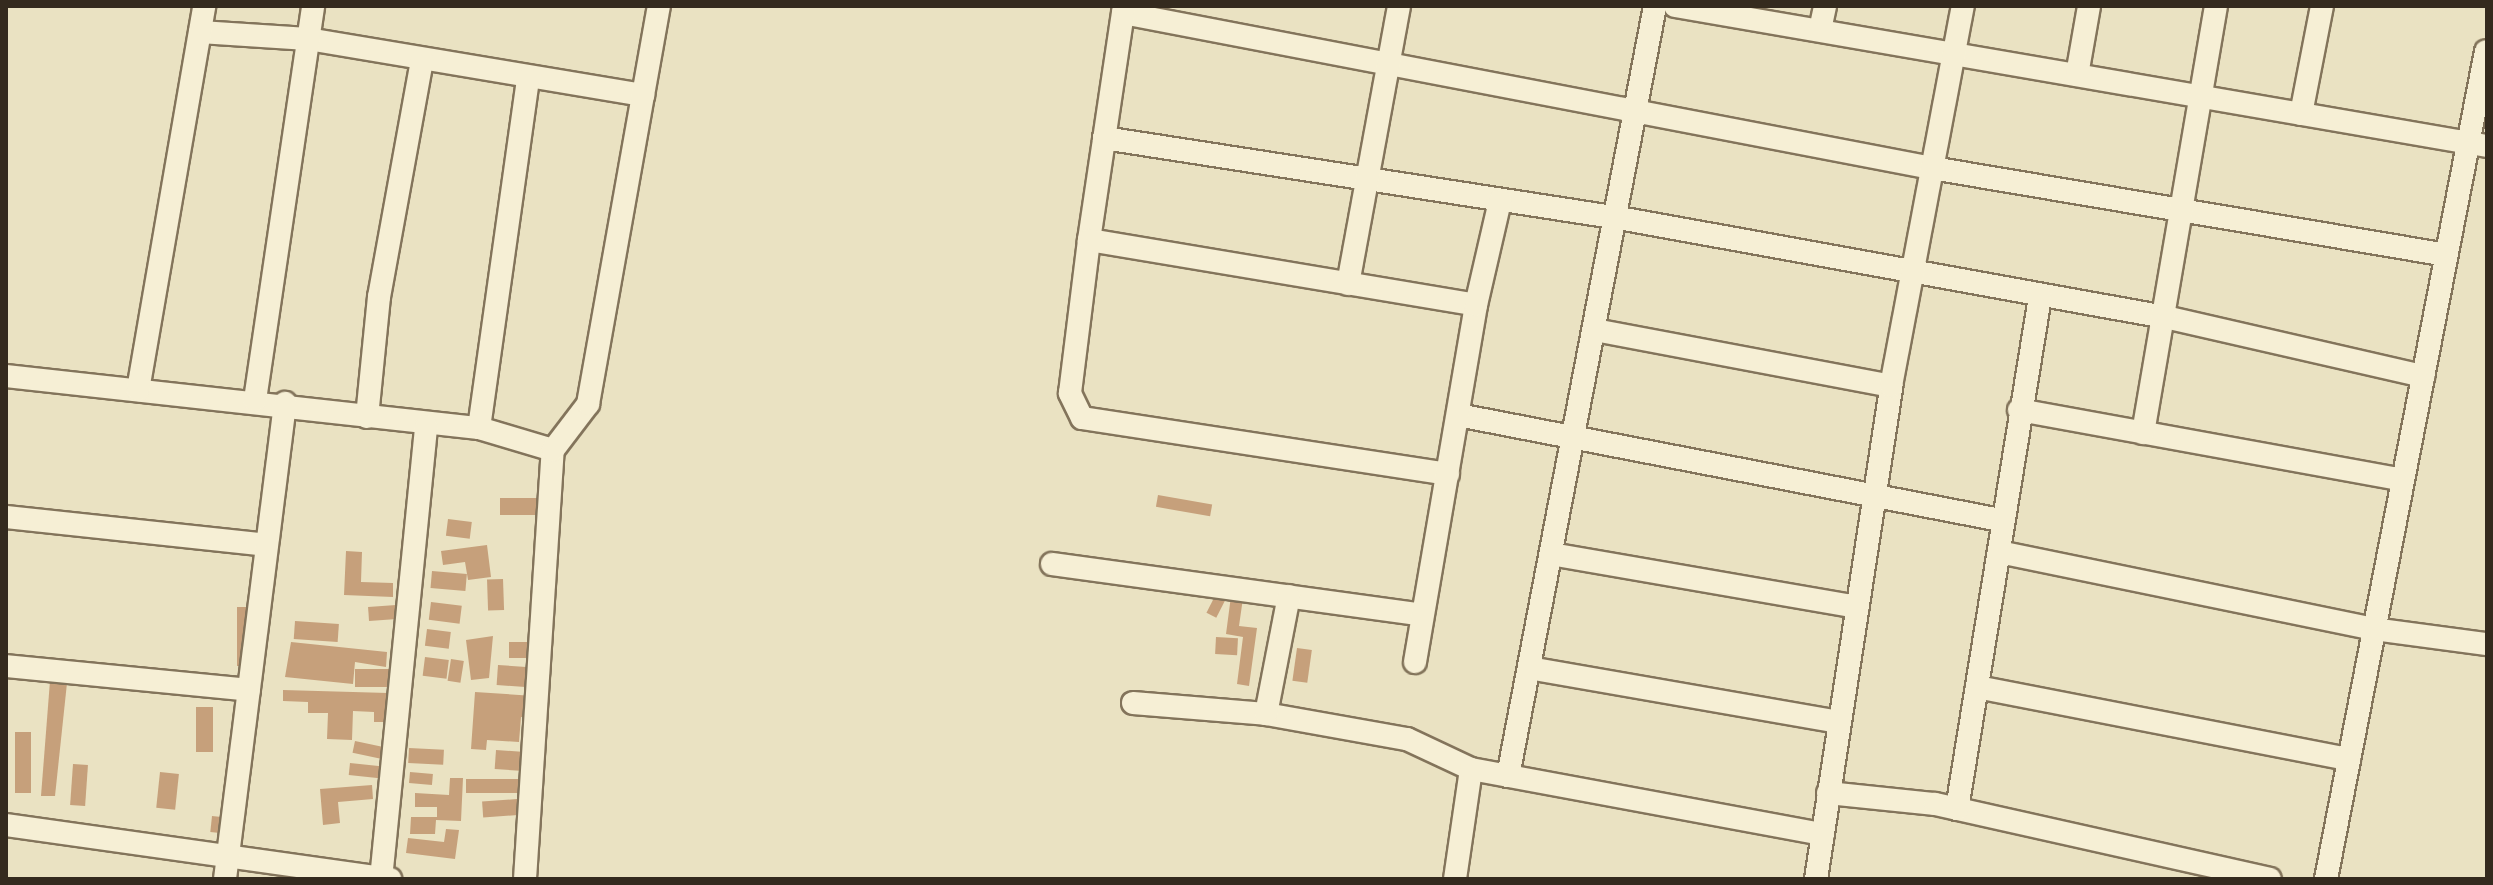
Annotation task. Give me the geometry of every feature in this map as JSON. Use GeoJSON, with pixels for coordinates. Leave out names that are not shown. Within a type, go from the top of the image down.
{"type":"FeatureCollection","features":[{"type":"Feature","properties":{"kind":"street"},"geometry":{"type":"LineString","coordinates":[[138,390],[204,6]]}},
{"type":"Feature","properties":{"kind":"street"},"geometry":{"type":"LineString","coordinates":[[255,400],[313,6]]}},
{"type":"Feature","properties":{"kind":"street"},"geometry":{"type":"LineString","coordinates":[[525,879],[553,450],[588,404],[659,6]]}},
{"type":"Feature","properties":{"kind":"street"},"geometry":{"type":"LineString","coordinates":[[1348,284],[1399,6]]}},
{"type":"Feature","properties":{"kind":"street"},"geometry":{"type":"LineString","coordinates":[[1508,776],[1619,218],[1635,107],[1655,6]]}},
{"type":"Feature","properties":{"kind":"street"},"geometry":{"type":"LineString","coordinates":[[1675,6],[1951,51],[2478,145]]}},
{"type":"Feature","properties":{"kind":"street"},"geometry":{"type":"LineString","coordinates":[[1820,30],[1825,6]]}},
{"type":"Feature","properties":{"kind":"street"},"geometry":{"type":"LineString","coordinates":[[1816,879],[1837,722],[1876,497],[1891,386],[1951,51],[1963,6]]}},
{"type":"Feature","properties":{"kind":"street"},"geometry":{"type":"LineString","coordinates":[[2077,75],[2089,6]]}},
{"type":"Feature","properties":{"kind":"street"},"geometry":{"type":"LineString","coordinates":[[2143,433],[2205,98],[2216,6]]}},
{"type":"Feature","properties":{"kind":"street"},"geometry":{"type":"LineString","coordinates":[[2301,114],[2322,6]]}},
{"type":"Feature","properties":{"kind":"street"},"geometry":{"type":"LineString","coordinates":[[1448,474],[1082,418],[1070,393],[1089,240],[1124,10],[1635,107],[1932,168],[2185,206],[2447,255]]}},
{"type":"Feature","properties":{"kind":"street"},"geometry":{"type":"LineString","coordinates":[[200,32],[308,39],[528,79],[643,95]]}},
{"type":"Feature","properties":{"kind":"street"},"geometry":{"type":"LineString","coordinates":[[2326,879],[2447,255],[2478,145],[2486,51]]}},
{"type":"Feature","properties":{"kind":"street"},"geometry":{"type":"LineString","coordinates":[[367,417],[379,297],[422,60]]}},
{"type":"Feature","properties":{"kind":"street"},"geometry":{"type":"LineString","coordinates":[[479,428],[528,79]]}},
{"type":"Feature","properties":{"kind":"street"},"geometry":{"type":"LineString","coordinates":[[1104,138],[1619,218],[1913,274],[2165,317],[2423,376]]}},
{"type":"Feature","properties":{"kind":"street"},"geometry":{"type":"LineString","coordinates":[[1415,662],[1476,305],[1500,201]]}},
{"type":"Feature","properties":{"kind":"street"},"geometry":{"type":"LineString","coordinates":[[1089,240],[1476,305]]}},
{"type":"Feature","properties":{"kind":"street"},"geometry":{"type":"LineString","coordinates":[[1957,809],[1999,552],[2000,520],[2040,297]]}},
{"type":"Feature","properties":{"kind":"street"},"geometry":{"type":"LineString","coordinates":[[1595,330],[1891,386]]}},
{"type":"Feature","properties":{"kind":"street"},"geometry":{"type":"LineString","coordinates":[[6,376],[285,403],[426,426],[479,428],[553,450]]}},
{"type":"Feature","properties":{"kind":"street"},"geometry":{"type":"LineString","coordinates":[[226,869],[285,403]]}},
{"type":"Feature","properties":{"kind":"street"},"geometry":{"type":"LineString","coordinates":[[2019,410],[2403,480]]}},
{"type":"Feature","properties":{"kind":"street"},"geometry":{"type":"LineString","coordinates":[[1458,415],[2000,520]]}},
{"type":"Feature","properties":{"kind":"street"},"geometry":{"type":"LineString","coordinates":[[381,878],[426,426]]}},
{"type":"Feature","properties":{"kind":"street"},"geometry":{"type":"LineString","coordinates":[[6,517],[267,545]]}},
{"type":"Feature","properties":{"kind":"street"},"geometry":{"type":"LineString","coordinates":[[1999,552],[2374,629],[2487,644]]}},
{"type":"Feature","properties":{"kind":"street"},"geometry":{"type":"LineString","coordinates":[[1551,554],[1857,607]]}},
{"type":"Feature","properties":{"kind":"street"},"geometry":{"type":"LineString","coordinates":[[1052,564],[1422,615]]}},
{"type":"Feature","properties":{"kind":"street"},"geometry":{"type":"LineString","coordinates":[[1266,714],[1289,596]]}},
{"type":"Feature","properties":{"kind":"street"},"geometry":{"type":"LineString","coordinates":[[6,666],[249,690]]}},
{"type":"Feature","properties":{"kind":"street"},"geometry":{"type":"LineString","coordinates":[[1529,668],[1837,722]]}},
{"type":"Feature","properties":{"kind":"street"},"geometry":{"type":"LineString","coordinates":[[1977,687],[2349,759]]}},
{"type":"Feature","properties":{"kind":"street"},"geometry":{"type":"LineString","coordinates":[[1133,703],[1266,714],[1407,739],[1471,769],[1823,834]]}},
{"type":"Feature","properties":{"kind":"street"},"geometry":{"type":"LineString","coordinates":[[1455,879],[1471,769]]}},
{"type":"Feature","properties":{"kind":"street"},"geometry":{"type":"LineString","coordinates":[[1828,793],[1957,809],[2270,879]]}},
{"type":"Feature","properties":{"kind":"street"},"geometry":{"type":"LineString","coordinates":[[6,825],[226,869],[390,879]]}},
{"type":"Feature","properties":{"kind":"building"},"geometry":{"type":"Polygon","coordinates":[[[1158,495],[1212,505],[1210,516],[1156,507],[1158,495]]]}},
{"type":"Feature","properties":{"kind":"building"},"geometry":{"type":"Polygon","coordinates":[[[500,498],[554,498],[554,515],[500,515],[500,498]]]}},
{"type":"Feature","properties":{"kind":"building"},"geometry":{"type":"Polygon","coordinates":[[[448,519],[472,522],[470,539],[446,536],[448,519]]]}},
{"type":"Feature","properties":{"kind":"building"},"geometry":{"type":"Polygon","coordinates":[[[487,545],[491,577],[468,580],[465,562],[443,565],[441,551],[487,545]]]}},
{"type":"Feature","properties":{"kind":"building"},"geometry":{"type":"Polygon","coordinates":[[[346,551],[362,552],[361,582],[393,583],[393,597],[344,595],[346,551]]]}},
{"type":"Feature","properties":{"kind":"building"},"geometry":{"type":"Polygon","coordinates":[[[432,571],[467,574],[465,591],[431,588],[432,571]]]}},
{"type":"Feature","properties":{"kind":"building"},"geometry":{"type":"Polygon","coordinates":[[[503,579],[504,610],[488,611],[487,580],[503,579]]]}},
{"type":"Feature","properties":{"kind":"building"},"geometry":{"type":"Polygon","coordinates":[[[1216,594],[1226,599],[1216,618],[1206,613],[1216,594]]]}},
{"type":"Feature","properties":{"kind":"building"},"geometry":{"type":"Polygon","coordinates":[[[1231,596],[1243,598],[1239,626],[1257,628],[1249,686],[1237,684],[1243,637],[1226,634],[1231,596]]]}},
{"type":"Feature","properties":{"kind":"building"},"geometry":{"type":"Polygon","coordinates":[[[431,602],[462,606],[460,624],[429,620],[431,602]]]}},
{"type":"Feature","properties":{"kind":"building"},"geometry":{"type":"Polygon","coordinates":[[[396,605],[397,619],[369,621],[368,607],[396,605]]]}},
{"type":"Feature","properties":{"kind":"building"},"geometry":{"type":"Polygon","coordinates":[[[237,607],[253,607],[253,666],[237,666],[237,607]]]}},
{"type":"Feature","properties":{"kind":"building"},"geometry":{"type":"Polygon","coordinates":[[[295,621],[339,624],[338,642],[294,639],[295,621]]]}},
{"type":"Feature","properties":{"kind":"building"},"geometry":{"type":"Polygon","coordinates":[[[427,629],[451,632],[449,649],[425,646],[427,629]]]}},
{"type":"Feature","properties":{"kind":"building"},"geometry":{"type":"Polygon","coordinates":[[[493,636],[489,678],[471,680],[466,640],[493,636]]]}},
{"type":"Feature","properties":{"kind":"building"},"geometry":{"type":"Polygon","coordinates":[[[1216,637],[1238,638],[1237,655],[1215,654],[1216,637]]]}},
{"type":"Feature","properties":{"kind":"building"},"geometry":{"type":"Polygon","coordinates":[[[291,642],[387,652],[386,667],[355,662],[353,684],[285,677],[291,642]]]}},
{"type":"Feature","properties":{"kind":"building"},"geometry":{"type":"Polygon","coordinates":[[[509,642],[540,642],[540,658],[509,658],[509,642]]]}},
{"type":"Feature","properties":{"kind":"building"},"geometry":{"type":"Polygon","coordinates":[[[1297,648],[1312,650],[1307,683],[1292,681],[1297,648]]]}},
{"type":"Feature","properties":{"kind":"building"},"geometry":{"type":"Polygon","coordinates":[[[425,657],[449,660],[447,679],[423,676],[425,657]]]}},
{"type":"Feature","properties":{"kind":"building"},"geometry":{"type":"Polygon","coordinates":[[[451,659],[464,661],[460,683],[448,681],[451,659]]]}},
{"type":"Feature","properties":{"kind":"building"},"geometry":{"type":"Polygon","coordinates":[[[498,665],[537,668],[536,688],[497,685],[498,665]]]}},
{"type":"Feature","properties":{"kind":"building"},"geometry":{"type":"Polygon","coordinates":[[[355,669],[390,669],[390,687],[355,687],[355,669]]]}},
{"type":"Feature","properties":{"kind":"building"},"geometry":{"type":"Polygon","coordinates":[[[50,681],[67,683],[55,796],[41,796],[50,681]]]}},
{"type":"Feature","properties":{"kind":"building"},"geometry":{"type":"Polygon","coordinates":[[[283,690],[388,693],[387,722],[374,722],[374,712],[353,711],[352,740],[327,739],[328,713],[308,713],[308,702],[283,701],[283,690]]]}},
{"type":"Feature","properties":{"kind":"building"},"geometry":{"type":"Polygon","coordinates":[[[475,692],[534,696],[532,718],[521,717],[519,742],[487,740],[486,750],[471,749],[475,692]]]}},
{"type":"Feature","properties":{"kind":"building"},"geometry":{"type":"Polygon","coordinates":[[[196,707],[213,707],[213,752],[196,752],[196,707]]]}},
{"type":"Feature","properties":{"kind":"building"},"geometry":{"type":"Polygon","coordinates":[[[15,732],[31,732],[31,793],[15,793],[15,732]]]}},
{"type":"Feature","properties":{"kind":"building"},"geometry":{"type":"Polygon","coordinates":[[[355,741],[383,747],[381,759],[353,753],[355,741]]]}},
{"type":"Feature","properties":{"kind":"building"},"geometry":{"type":"Polygon","coordinates":[[[409,748],[444,750],[443,765],[408,763],[409,748]]]}},
{"type":"Feature","properties":{"kind":"building"},"geometry":{"type":"Polygon","coordinates":[[[496,750],[525,752],[524,771],[495,769],[496,750]]]}},
{"type":"Feature","properties":{"kind":"building"},"geometry":{"type":"Polygon","coordinates":[[[350,763],[381,766],[380,778],[349,775],[350,763]]]}},
{"type":"Feature","properties":{"kind":"building"},"geometry":{"type":"Polygon","coordinates":[[[73,764],[88,765],[85,806],[70,805],[73,764]]]}},
{"type":"Feature","properties":{"kind":"building"},"geometry":{"type":"Polygon","coordinates":[[[160,772],[179,774],[175,810],[156,808],[160,772]]]}},
{"type":"Feature","properties":{"kind":"building"},"geometry":{"type":"Polygon","coordinates":[[[410,772],[433,774],[432,785],[409,783],[410,772]]]}},
{"type":"Feature","properties":{"kind":"building"},"geometry":{"type":"Polygon","coordinates":[[[450,778],[463,778],[461,821],[436,820],[435,834],[410,834],[411,817],[437,817],[437,807],[415,807],[415,793],[449,795],[450,778]]]}},
{"type":"Feature","properties":{"kind":"building"},"geometry":{"type":"Polygon","coordinates":[[[466,779],[521,779],[521,793],[466,793],[466,779]]]}},
{"type":"Feature","properties":{"kind":"building"},"geometry":{"type":"Polygon","coordinates":[[[372,785],[373,799],[338,802],[340,823],[323,825],[320,789],[372,785]]]}},
{"type":"Feature","properties":{"kind":"building"},"geometry":{"type":"Polygon","coordinates":[[[517,799],[518,815],[483,817],[482,801],[517,799]]]}},
{"type":"Feature","properties":{"kind":"building"},"geometry":{"type":"Polygon","coordinates":[[[212,816],[231,818],[229,834],[210,832],[212,816]]]}},
{"type":"Feature","properties":{"kind":"building"},"geometry":{"type":"Polygon","coordinates":[[[446,829],[459,830],[455,859],[406,853],[408,838],[444,842],[446,829]]]}}]}
